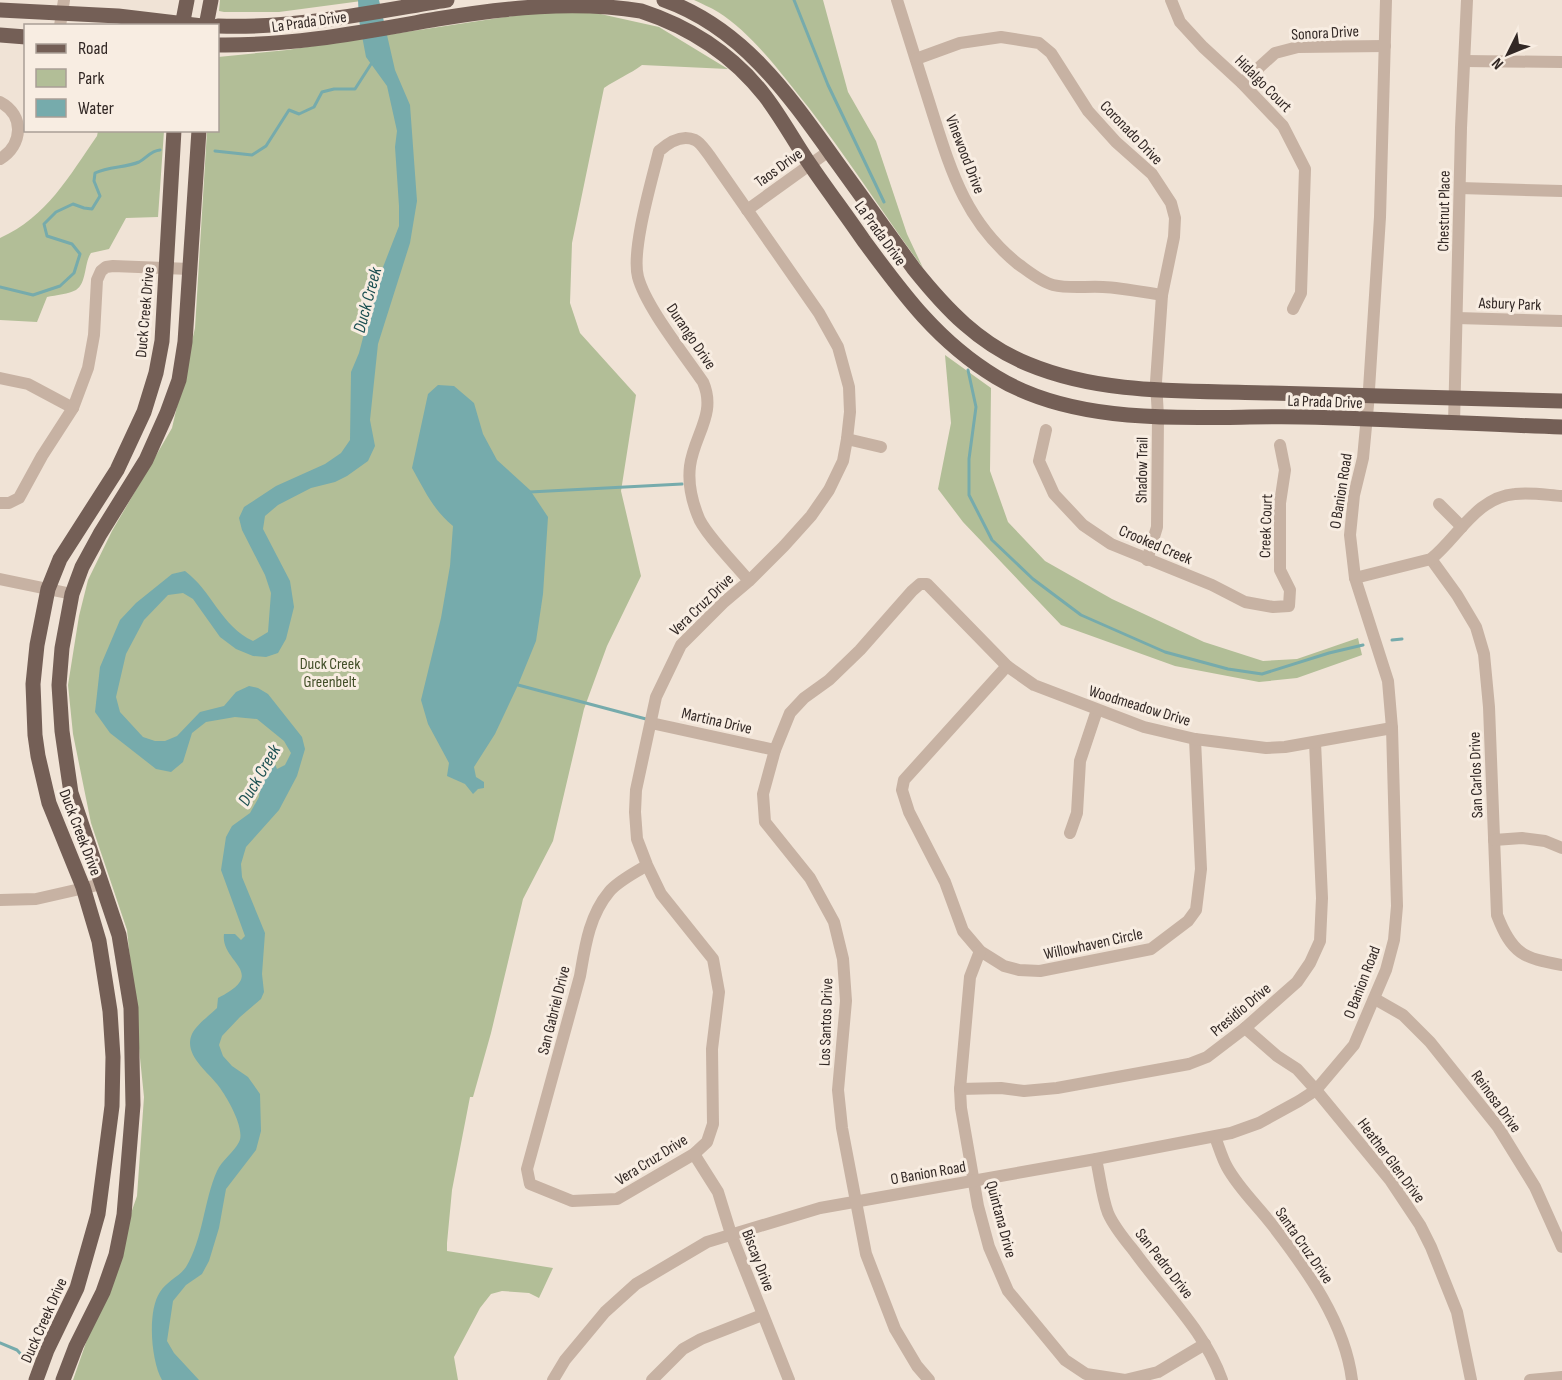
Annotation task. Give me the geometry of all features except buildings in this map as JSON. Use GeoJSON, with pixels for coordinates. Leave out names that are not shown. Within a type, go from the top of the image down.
{"type":"FeatureCollection","features":[{"type":"Feature","properties":{"kind":"main road"},"geometry":{"type":"LineString","coordinates":[[182,24],[187,0]]}},
{"type":"Feature","properties":{"kind":"main road"},"geometry":{"type":"LineString","coordinates":[[205,24],[211,0]]}},
{"type":"Feature","properties":{"kind":"main road","name":"La Prada Drive"},"geometry":{"type":"LineString","coordinates":[[219,26],[254,28],[309,22],[447,0]]}},
{"type":"Feature","properties":{"kind":"main road","name":"La Prada Drive"},"geometry":{"type":"LineString","coordinates":[[219,45],[262,45],[311,41],[538,2],[570,0],[598,2],[637,10],[698,36],[728,57],[767,98],[810,165],[904,296],[954,347],[994,376],[1021,391],[1089,411],[1158,416],[1562,427]]}},
{"type":"Feature","properties":{"kind":"main road","name":"La Prada Drive"},"geometry":{"type":"LineString","coordinates":[[664,0],[684,7],[710,22],[760,63],[787,92],[914,269],[953,315],[973,331],[1026,363],[1059,375],[1099,385],[1156,390],[1562,401]]}},
{"type":"Feature","properties":{"kind":"main road"},"geometry":{"type":"LineString","coordinates":[[0,9],[118,16],[175,24]]}},
{"type":"Feature","properties":{"kind":"main road"},"geometry":{"type":"LineString","coordinates":[[0,35],[24,37]]}},
{"type":"Feature","properties":{"kind":"main road","name":"Duck Creek Drive"},"geometry":{"type":"LineString","coordinates":[[36,1380],[47,1350],[77,1288],[98,1214],[112,1106],[113,1057],[110,1011],[99,941],[83,887],[49,803],[38,756],[33,684],[37,645],[48,589],[60,559],[117,470],[144,412],[156,373],[162,341],[174,132]]}},
{"type":"Feature","properties":{"kind":"main road","name":"Duck Creek Drive"},"geometry":{"type":"LineString","coordinates":[[63,1380],[76,1346],[103,1292],[123,1225],[133,1105],[132,1008],[119,935],[71,793],[62,731],[59,686],[62,648],[72,594],[95,543],[146,460],[179,380],[190,269],[199,132]]}},
{"type":"Feature","properties":{"kind":"main road"},"geometry":{"type":"LineString","coordinates":[[38,756],[65,750]]}},
{"type":"Feature","properties":{"kind":"street","name":"Vinewood Drive"},"geometry":{"type":"LineString","coordinates":[[897,0],[954,178],[969,208],[986,233],[1025,270],[1051,284],[1076,288],[1124,289],[1162,295]]}},
{"type":"Feature","properties":{"kind":"street","name":"Hidalgo Court"},"geometry":{"type":"LineString","coordinates":[[1171,0],[1180,21],[1203,47],[1283,126],[1305,169],[1301,293],[1293,309]]}},
{"type":"Feature","properties":{"kind":"street","name":"O Banion Road"},"geometry":{"type":"LineString","coordinates":[[553,1380],[586,1332],[636,1284],[707,1242],[820,1208],[1215,1137],[1259,1123],[1316,1090],[1354,1046],[1375,999],[1394,940],[1397,906],[1392,729],[1388,681],[1355,578],[1350,535],[1354,495],[1363,458],[1368,396],[1380,217],[1386,0]]}},
{"type":"Feature","properties":{"kind":"street","name":"Chestnut Place"},"geometry":{"type":"LineString","coordinates":[[1454,424],[1467,0]]}},
{"type":"Feature","properties":{"kind":"street","name":"Coronado Drive"},"geometry":{"type":"LineString","coordinates":[[916,59],[960,43],[1002,37],[1039,43],[1051,53],[1088,111],[1116,142],[1152,174],[1171,203],[1175,218],[1174,237],[1162,295],[1156,390],[1158,416]]}},
{"type":"Feature","properties":{"kind":"street","name":"Sonora Drive"},"geometry":{"type":"LineString","coordinates":[[1242,83],[1275,53],[1298,46],[1385,46]]}},
{"type":"Feature","properties":{"kind":"street"},"geometry":{"type":"LineString","coordinates":[[1465,61],[1562,62]]}},
{"type":"Feature","properties":{"kind":"street"},"geometry":{"type":"LineString","coordinates":[[0,102],[11,110],[16,119],[18,131],[14,148],[0,159]]}},
{"type":"Feature","properties":{"kind":"street","name":"Vera Cruz Drive"},"geometry":{"type":"LineString","coordinates":[[530,1184],[572,1201],[617,1199],[694,1154],[706,1142],[713,1124],[712,1049],[719,992],[713,959],[661,894],[647,865],[637,839],[636,790],[656,697],[681,645],[798,531],[829,490],[843,461],[847,439],[850,412],[849,387],[838,347],[819,313],[709,155],[696,140],[682,138],[669,142],[660,151],[656,165]]}},
{"type":"Feature","properties":{"kind":"street","name":"Taos Drive"},"geometry":{"type":"LineString","coordinates":[[747,210],[829,151]]}},
{"type":"Feature","properties":{"kind":"street","name":"Durango Drive"},"geometry":{"type":"LineString","coordinates":[[656,165],[636,252],[637,275],[644,293],[703,382],[708,394],[708,411],[690,466],[691,492],[698,518],[749,581]]}},
{"type":"Feature","properties":{"kind":"street"},"geometry":{"type":"LineString","coordinates":[[1460,188],[1562,191]]}},
{"type":"Feature","properties":{"kind":"street"},"geometry":{"type":"LineString","coordinates":[[0,503],[15,501],[73,408],[88,368],[94,335],[97,280],[101,271],[105,267],[113,266],[190,269]]}},
{"type":"Feature","properties":{"kind":"street","name":"Asbury Park"},"geometry":{"type":"LineString","coordinates":[[1456,318],[1562,321]]}},
{"type":"Feature","properties":{"kind":"street"},"geometry":{"type":"LineString","coordinates":[[0,378],[28,384],[73,408]]}},
{"type":"Feature","properties":{"kind":"street","name":"Shadow Trail"},"geometry":{"type":"LineString","coordinates":[[1147,560],[1157,526],[1158,416]]}},
{"type":"Feature","properties":{"kind":"street","name":"Crooked Creek"},"geometry":{"type":"LineString","coordinates":[[1046,429],[1039,461],[1054,494],[1083,525],[1111,544],[1212,585],[1245,602],[1273,607],[1290,606]]}},
{"type":"Feature","properties":{"kind":"street"},"geometry":{"type":"LineString","coordinates":[[847,439],[881,447]]}},
{"type":"Feature","properties":{"kind":"street","name":"Creek Court"},"geometry":{"type":"LineString","coordinates":[[1280,445],[1285,470],[1280,503],[1280,570],[1290,590],[1290,606]]}},
{"type":"Feature","properties":{"kind":"street"},"geometry":{"type":"LineString","coordinates":[[1355,578],[1431,559],[1477,511],[1496,499],[1515,494],[1562,496]]}},
{"type":"Feature","properties":{"kind":"street"},"geometry":{"type":"LineString","coordinates":[[1439,504],[1462,527]]}},
{"type":"Feature","properties":{"kind":"street","name":"San Carlos Drive"},"geometry":{"type":"LineString","coordinates":[[1431,559],[1457,595],[1476,627],[1484,654],[1489,707],[1497,915],[1502,930],[1522,953],[1532,959],[1562,965]]}},
{"type":"Feature","properties":{"kind":"street"},"geometry":{"type":"LineString","coordinates":[[0,579],[72,594]]}},
{"type":"Feature","properties":{"kind":"street","name":"Woodmeadow Drive"},"geometry":{"type":"LineString","coordinates":[[920,584],[927,584],[936,590],[963,622],[1006,666],[1034,685],[1144,727],[1195,739],[1266,748],[1392,729]]}},
{"type":"Feature","properties":{"kind":"street","name":"Los Santos Drive"},"geometry":{"type":"LineString","coordinates":[[920,584],[830,680],[804,698],[790,713],[775,750],[762,794],[765,822],[810,878],[834,922],[843,959],[846,1001],[838,1090],[842,1128],[866,1254],[888,1314],[917,1366],[929,1380]]}},
{"type":"Feature","properties":{"kind":"street","name":"Willowhaven Circle"},"geometry":{"type":"LineString","coordinates":[[1006,666],[904,780],[902,790],[909,812],[945,882],[963,931],[980,951],[1004,966],[1019,970],[1040,971],[1151,950],[1188,921],[1196,910],[1201,868],[1195,739]]}},
{"type":"Feature","properties":{"kind":"street"},"geometry":{"type":"LineString","coordinates":[[1070,833],[1079,801],[1080,761],[1097,710]]}},
{"type":"Feature","properties":{"kind":"street","name":"Martina Drive"},"geometry":{"type":"LineString","coordinates":[[651,723],[775,750]]}},
{"type":"Feature","properties":{"kind":"street","name":"Presidio Drive"},"geometry":{"type":"LineString","coordinates":[[960,1089],[1001,1088],[1024,1091],[1057,1088],[1189,1064],[1207,1057],[1245,1028],[1297,982],[1310,963],[1320,941],[1322,898],[1315,742]]}},
{"type":"Feature","properties":{"kind":"street"},"geometry":{"type":"LineString","coordinates":[[1494,840],[1522,838],[1545,841],[1562,848]]}},
{"type":"Feature","properties":{"kind":"street","name":"San Gabriel Drive"},"geometry":{"type":"LineString","coordinates":[[530,1184],[527,1169],[580,976],[585,944],[595,914],[610,891],[647,865]]}},
{"type":"Feature","properties":{"kind":"street"},"geometry":{"type":"LineString","coordinates":[[0,900],[36,899],[102,884]]}},
{"type":"Feature","properties":{"kind":"street","name":"Quintana Drive"},"geometry":{"type":"LineString","coordinates":[[980,951],[970,977],[960,1089],[961,1108],[978,1206],[989,1247],[1008,1291],[1065,1360],[1086,1374],[1125,1380],[1141,1377],[1158,1372],[1205,1344]]}},
{"type":"Feature","properties":{"kind":"street","name":"Reinosa Drive"},"geometry":{"type":"LineString","coordinates":[[1375,999],[1402,1015],[1430,1042],[1498,1127],[1536,1187],[1562,1247]]}},
{"type":"Feature","properties":{"kind":"street","name":"Heather Glen Drive"},"geometry":{"type":"LineString","coordinates":[[1245,1028],[1276,1056],[1297,1069],[1316,1090],[1390,1180],[1420,1226],[1431,1247],[1457,1312],[1471,1380]]}},
{"type":"Feature","properties":{"kind":"street","name":"Santa Cruz Drive"},"geometry":{"type":"LineString","coordinates":[[1215,1137],[1227,1167],[1274,1227],[1334,1320],[1350,1365],[1352,1380]]}},
{"type":"Feature","properties":{"kind":"street","name":"Biscay Drive"},"geometry":{"type":"LineString","coordinates":[[694,1154],[718,1192],[731,1234],[789,1380]]}},
{"type":"Feature","properties":{"kind":"street","name":"San Pedro Drive"},"geometry":{"type":"LineString","coordinates":[[1096,1159],[1108,1214],[1205,1344],[1222,1380]]}},
{"type":"Feature","properties":{"kind":"street"},"geometry":{"type":"LineString","coordinates":[[652,1380],[682,1349],[701,1339],[762,1316]]}},
{"type":"Feature","properties":{"kind":"street"},"geometry":{"type":"LineString","coordinates":[[1530,1380],[1562,1377]]}},
{"type":"Feature","properties":{"kind":"green space"},"geometry":{"type":"Polygon","coordinates":[[[220,0],[369,0],[279,12],[224,12],[219,11],[220,0]]]}},
{"type":"Feature","properties":{"kind":"green space"},"geometry":{"type":"Polygon","coordinates":[[[694,0],[823,0],[848,92],[876,141],[907,234],[923,268],[824,128],[767,56],[731,21],[694,0]]]}},
{"type":"Feature","properties":{"kind":"green space","name":"Duck Creek Greenbelt"},"geometry":{"type":"Polygon","coordinates":[[[552,10],[587,11],[659,27],[728,69],[642,65],[604,88],[572,243],[570,303],[580,333],[636,395],[621,491],[641,576],[607,646],[584,709],[553,841],[523,899],[491,1033],[473,1097],[470,1097],[452,1190],[447,1243],[447,1251],[553,1268],[539,1298],[529,1293],[502,1291],[491,1294],[480,1308],[454,1357],[458,1380],[73,1380],[137,1196],[144,1097],[127,930],[91,823],[73,734],[68,685],[79,616],[88,580],[112,531],[172,428],[195,328],[207,132],[219,132],[219,57],[287,50],[552,10]]]}},
{"type":"Feature","properties":{"kind":"green space"},"geometry":{"type":"Polygon","coordinates":[[[98,132],[164,132],[158,217],[126,218],[109,249],[91,253],[80,287],[70,292],[47,297],[37,322],[0,320],[0,238],[17,229],[44,207],[56,194],[98,132]]]}},
{"type":"Feature","properties":{"kind":"green space"},"geometry":{"type":"Polygon","coordinates":[[[945,355],[991,388],[990,471],[1008,522],[1045,561],[1112,599],[1204,642],[1263,661],[1297,659],[1358,638],[1362,655],[1297,678],[1259,682],[1175,666],[1061,625],[963,522],[938,489],[951,423],[945,355]]]}},
{"type":"Feature","properties":{"kind":"water"},"geometry":{"type":"Polygon","coordinates":[[[358,0],[379,0],[395,70],[410,105],[417,201],[410,243],[378,344],[370,420],[375,446],[368,461],[347,476],[335,482],[311,488],[278,505],[265,516],[263,529],[290,581],[294,607],[286,639],[278,653],[266,657],[253,656],[236,649],[220,637],[193,599],[183,593],[168,595],[144,620],[126,654],[116,697],[120,712],[143,737],[165,741],[177,736],[200,712],[224,706],[236,692],[249,686],[258,688],[268,694],[302,737],[305,749],[297,776],[279,810],[246,847],[241,864],[242,877],[265,933],[262,974],[264,992],[261,999],[222,1036],[219,1045],[223,1056],[232,1066],[248,1077],[260,1094],[261,1131],[256,1150],[226,1189],[219,1228],[209,1261],[202,1274],[186,1285],[173,1301],[167,1341],[174,1353],[199,1380],[162,1380],[155,1361],[152,1336],[156,1300],[163,1288],[186,1267],[192,1256],[217,1171],[237,1146],[240,1136],[240,1129],[230,1104],[217,1084],[197,1062],[190,1041],[197,1027],[217,1008],[218,998],[233,989],[240,981],[242,974],[225,944],[224,934],[235,934],[241,940],[245,936],[221,870],[226,837],[232,826],[250,813],[259,797],[263,764],[267,755],[273,759],[277,769],[285,765],[291,753],[284,741],[257,719],[235,717],[206,722],[192,733],[183,762],[171,772],[156,769],[110,733],[95,712],[100,667],[120,620],[136,603],[172,574],[185,571],[203,588],[225,618],[242,635],[253,641],[268,632],[271,593],[265,575],[242,530],[239,518],[244,507],[276,486],[325,464],[341,453],[350,440],[351,372],[359,353],[378,280],[399,226],[395,147],[397,131],[387,86],[366,57],[358,0]]]}},
{"type":"Feature","properties":{"kind":"water"},"geometry":{"type":"Polygon","coordinates":[[[438,385],[454,386],[474,403],[483,434],[497,460],[530,490],[548,517],[543,594],[536,641],[495,734],[474,767],[476,777],[484,782],[484,788],[478,789],[473,794],[465,784],[447,776],[449,763],[428,724],[421,700],[441,618],[450,566],[453,526],[434,506],[412,468],[428,394],[438,385]]]}},
{"type":"Feature","properties":{"kind":"waterway"},"geometry":{"type":"LineString","coordinates":[[794,0],[828,85],[884,202]]}},
{"type":"Feature","properties":{"kind":"waterway"},"geometry":{"type":"LineString","coordinates":[[215,151],[252,155],[266,146],[289,110],[299,114],[314,107],[322,92],[334,89],[355,89],[373,61]]}},
{"type":"Feature","properties":{"kind":"waterway"},"geometry":{"type":"LineString","coordinates":[[0,287],[33,295],[60,286],[74,273],[80,254],[72,244],[47,236],[44,224],[56,212],[73,204],[92,209],[100,196],[94,181],[95,173],[134,164],[160,150]]}},
{"type":"Feature","properties":{"kind":"waterway"},"geometry":{"type":"LineString","coordinates":[[968,370],[976,407],[969,459],[969,495],[992,540],[1033,579],[1081,615],[1165,652],[1228,669],[1262,674],[1363,645]]}},
{"type":"Feature","properties":{"kind":"waterway"},"geometry":{"type":"LineString","coordinates":[[530,492],[682,484]]}},
{"type":"Feature","properties":{"kind":"waterway"},"geometry":{"type":"LineString","coordinates":[[1392,640],[1402,639]]}},
{"type":"Feature","properties":{"kind":"waterway"},"geometry":{"type":"LineString","coordinates":[[518,685],[646,719]]}},
{"type":"Feature","properties":{"kind":"waterway"},"geometry":{"type":"LineString","coordinates":[[0,1343],[17,1350],[29,1363]]}},
{"type":"Feature","properties":{"kind":"water label","name":"Duck Creek"},"geometry":{"type":"Point","coordinates":[367,300]}},
{"type":"Feature","properties":{"kind":"water label","name":"Duck Creek"},"geometry":{"type":"Point","coordinates":[259,775]}}]}
